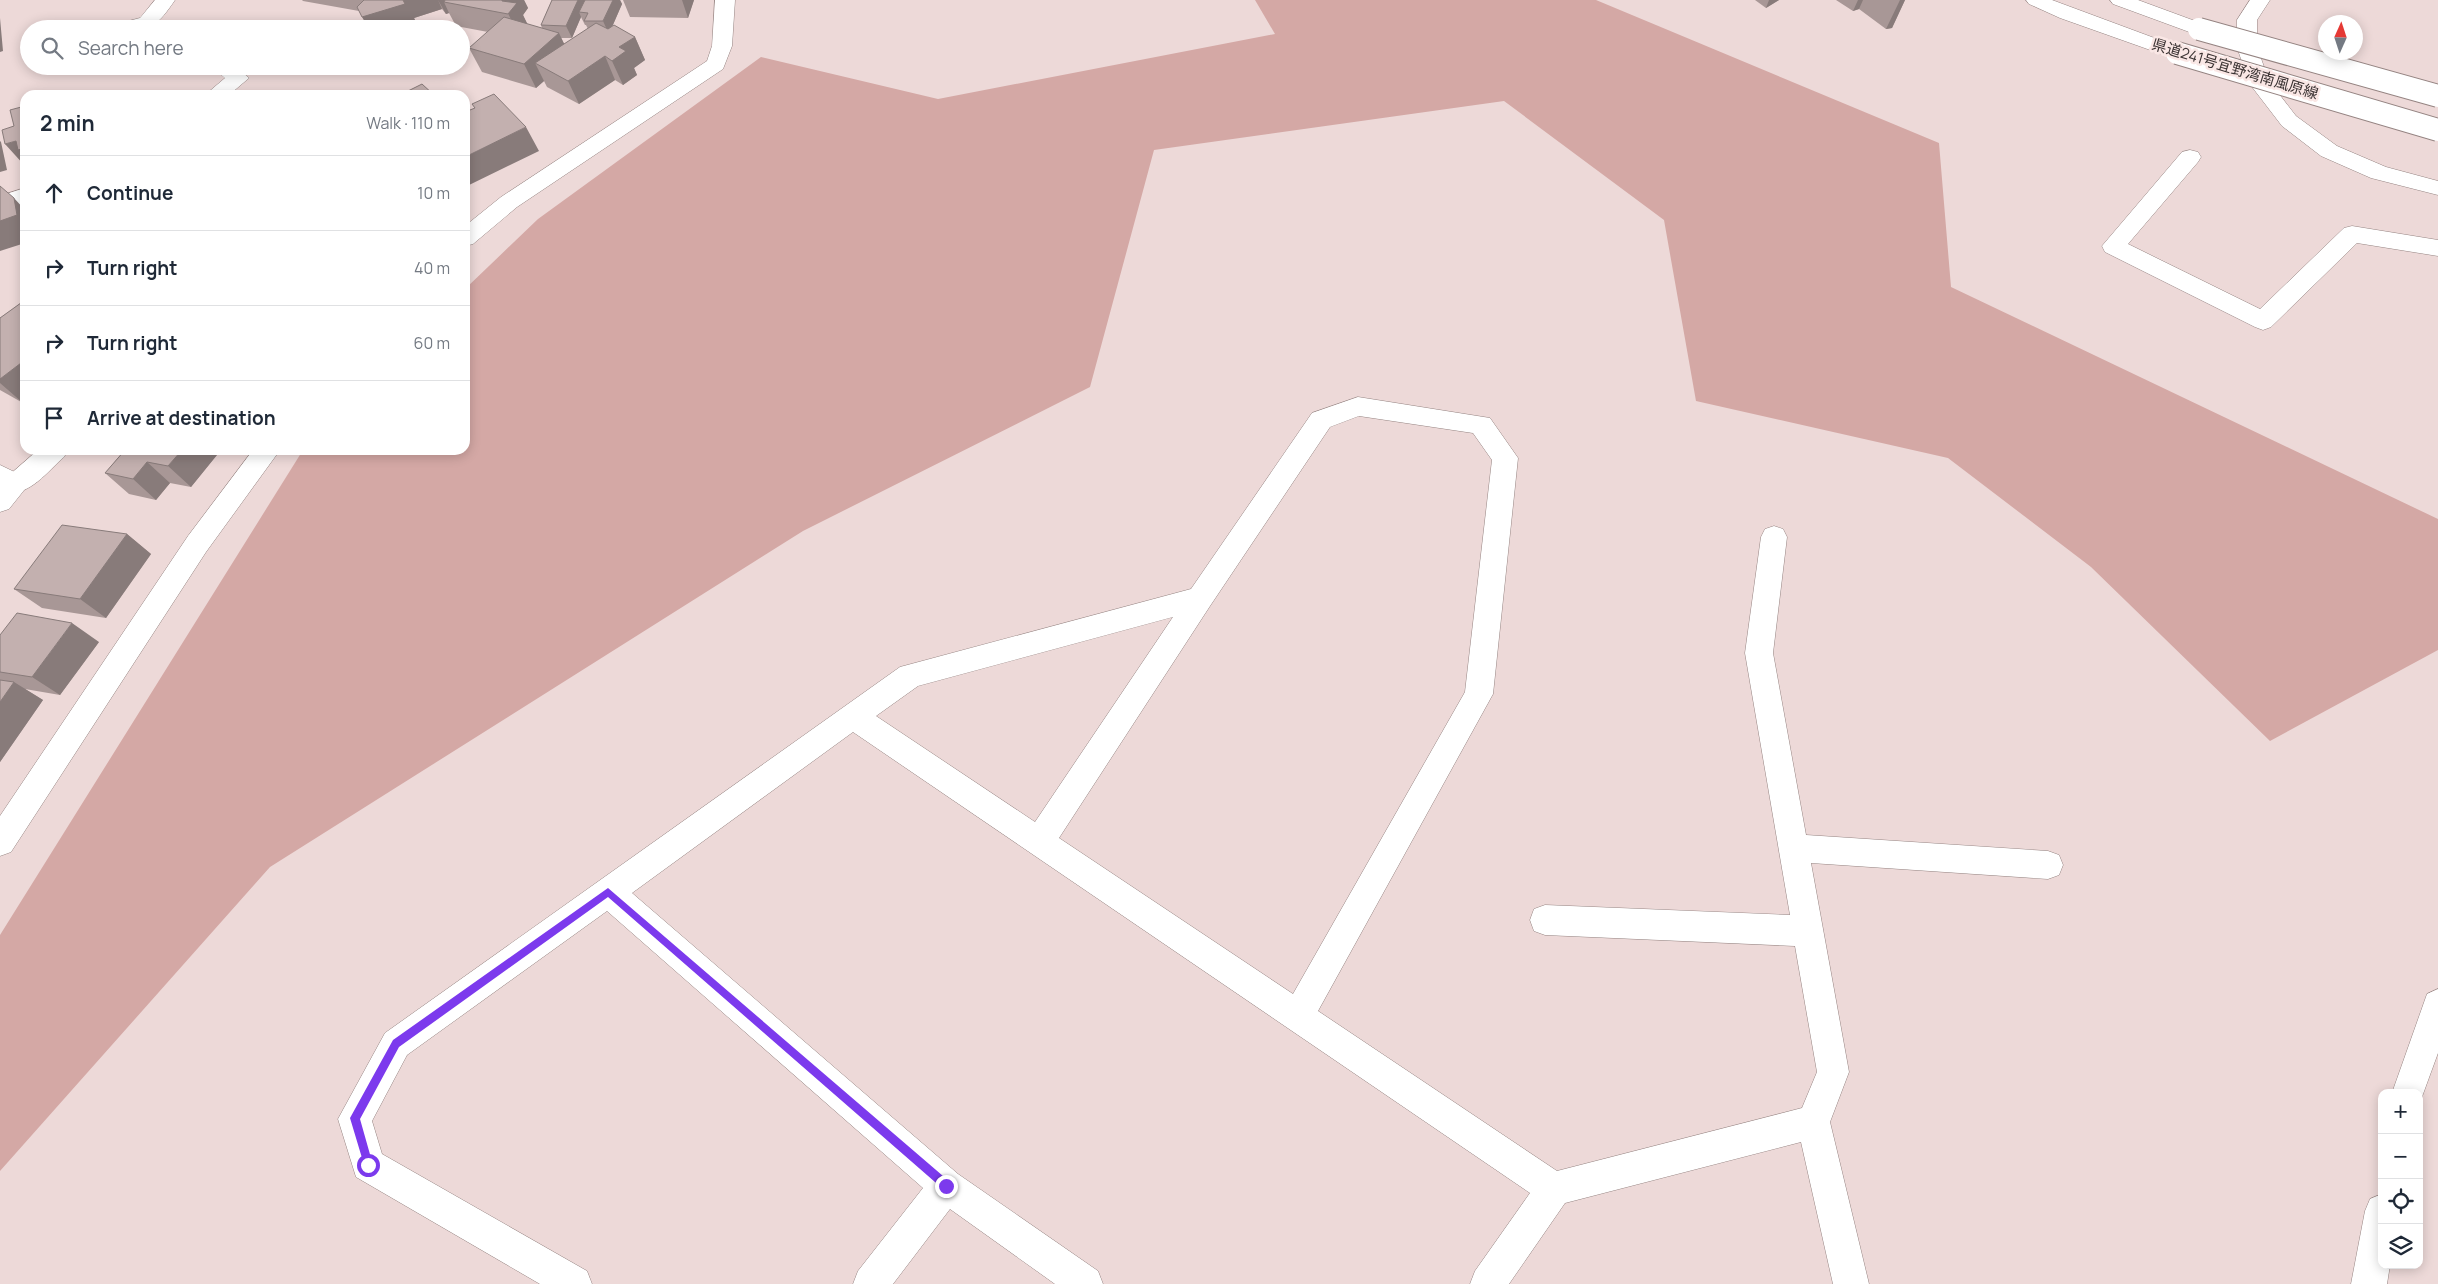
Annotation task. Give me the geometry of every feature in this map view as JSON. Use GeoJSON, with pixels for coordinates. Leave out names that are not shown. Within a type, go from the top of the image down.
{"type":"FeatureCollection","features":[{"type":"Feature","properties":{"kind":"street"},"geometry":{"type":"LineString","coordinates":[[155,20],[165,0]]}},
{"type":"Feature","properties":{"kind":"street"},"geometry":{"type":"LineString","coordinates":[[470,234],[509,202],[716,64],[722,46],[725,0]]}},
{"type":"Feature","properties":{"kind":"street","name":"県道241号宜野湾南風原線"},"geometry":{"type":"LineString","coordinates":[[2036,0],[2066,14],[2177,53],[2438,130]]}},
{"type":"Feature","properties":{"kind":"street","name":"県道241号宜野湾南風原線"},"geometry":{"type":"LineString","coordinates":[[2120,0],[2199,28],[2438,96]]}},
{"type":"Feature","properties":{"kind":"street"},"geometry":{"type":"LineString","coordinates":[[2260,0],[2247,20],[2247,47],[2259,83],[2289,121],[2329,151],[2379,173],[2438,188]]}},
{"type":"Feature","properties":{"kind":"street"},"geometry":{"type":"LineString","coordinates":[[222,90],[239,78],[234,75]]}},
{"type":"Feature","properties":{"kind":"street"},"geometry":{"type":"LineString","coordinates":[[2190,157],[2113,246],[2263,321],[2352,234],[2438,248]]}},
{"type":"Feature","properties":{"kind":"street"},"geometry":{"type":"LineString","coordinates":[[0,204],[20,198]]}},
{"type":"Feature","properties":{"kind":"street"},"geometry":{"type":"LineString","coordinates":[[1039,842],[1200,598],[1321,420],[1358,406],[1481,424],[1505,458],[1479,694],[1298,1016]]}},
{"type":"Feature","properties":{"kind":"street"},"geometry":{"type":"LineString","coordinates":[[5,487],[48,455]]}},
{"type":"Feature","properties":{"kind":"street"},"geometry":{"type":"LineString","coordinates":[[0,842],[197,544],[263,455]]}},
{"type":"Feature","properties":{"kind":"street"},"geometry":{"type":"LineString","coordinates":[[1774,537],[1759,653],[1833,1072],[1813,1122],[1851,1284]]}},
{"type":"Feature","properties":{"kind":"street"},"geometry":{"type":"LineString","coordinates":[[574,1284],[368,1165],[355,1118],[396,1044],[910,676],[1200,598]]}},
{"type":"Feature","properties":{"kind":"street"},"geometry":{"type":"LineString","coordinates":[[854,716],[1554,1189]]}},
{"type":"Feature","properties":{"kind":"street"},"geometry":{"type":"LineString","coordinates":[[1793,848],[2048,865]]}},
{"type":"Feature","properties":{"kind":"street"},"geometry":{"type":"LineString","coordinates":[[608,892],[946,1186],[1085,1284]]}},
{"type":"Feature","properties":{"kind":"street"},"geometry":{"type":"LineString","coordinates":[[1545,920],[1808,931]]}},
{"type":"Feature","properties":{"kind":"street"},"geometry":{"type":"LineString","coordinates":[[2409,1089],[2438,1005]]}},
{"type":"Feature","properties":{"kind":"street"},"geometry":{"type":"LineString","coordinates":[[1488,1284],[1554,1189],[1813,1122]]}},
{"type":"Feature","properties":{"kind":"street"},"geometry":{"type":"LineString","coordinates":[[871,1284],[946,1186]]}},
{"type":"Feature","properties":{"kind":"street"},"geometry":{"type":"LineString","coordinates":[[2369,1284],[2380,1224]]}},
{"type":"Feature","properties":{"kind":"shaded area"},"geometry":{"type":"Polygon","coordinates":[[[1255,0],[1596,0],[1939,143],[1951,287],[2438,519],[2438,650],[2270,741],[2091,567],[1948,458],[1696,401],[1664,220],[1504,101],[1154,150],[1090,387],[803,531],[270,867],[0,1171],[0,935],[300,455],[470,455],[470,284],[538,219],[761,57],[938,99],[1275,34],[1255,0]]]}},
{"type":"Feature","properties":{"kind":"building"},"geometry":{"type":"Polygon","coordinates":[[[364,0],[403,0],[405,4],[362,17],[357,7],[364,0]]]}},
{"type":"Feature","properties":{"kind":"building"},"geometry":{"type":"Polygon","coordinates":[[[445,0],[502,0],[517,3],[508,14],[444,2],[445,0]]]}},
{"type":"Feature","properties":{"kind":"building"},"geometry":{"type":"Polygon","coordinates":[[[552,0],[578,0],[566,26],[541,25],[552,0]]]}},
{"type":"Feature","properties":{"kind":"building"},"geometry":{"type":"Polygon","coordinates":[[[585,0],[613,0],[603,21],[584,21],[588,13],[579,12],[585,0]]]}},
{"type":"Feature","properties":{"kind":"building"},"geometry":{"type":"Polygon","coordinates":[[[504,17],[559,33],[524,64],[470,47],[504,17]]]}},
{"type":"Feature","properties":{"kind":"building"},"geometry":{"type":"Polygon","coordinates":[[[596,23],[608,29],[614,25],[635,37],[619,47],[626,51],[612,61],[605,56],[568,81],[535,63],[596,23]]]}},
{"type":"Feature","properties":{"kind":"building"},"geometry":{"type":"Polygon","coordinates":[[[422,84],[429,90],[410,90],[422,84]]]}},
{"type":"Feature","properties":{"kind":"building"},"geometry":{"type":"Polygon","coordinates":[[[494,94],[526,127],[470,155],[470,110],[475,108],[472,104],[494,94]]]}},
{"type":"Feature","properties":{"kind":"building"},"geometry":{"type":"Polygon","coordinates":[[[20,107],[20,149],[18,150],[16,141],[5,144],[2,130],[14,126],[10,110],[20,107]]]}},
{"type":"Feature","properties":{"kind":"building"},"geometry":{"type":"Polygon","coordinates":[[[0,186],[14,198],[17,215],[0,221],[0,186]]]}},
{"type":"Feature","properties":{"kind":"building"},"geometry":{"type":"Polygon","coordinates":[[[20,304],[20,364],[0,379],[0,318],[20,304]]]}},
{"type":"Feature","properties":{"kind":"building"},"geometry":{"type":"Polygon","coordinates":[[[121,455],[178,455],[168,466],[147,462],[133,479],[105,473],[121,455]]]}},
{"type":"Feature","properties":{"kind":"building"},"geometry":{"type":"Polygon","coordinates":[[[62,525],[127,534],[80,599],[14,589],[62,525]]]}},
{"type":"Feature","properties":{"kind":"building"},"geometry":{"type":"Polygon","coordinates":[[[17,613],[72,623],[32,677],[0,672],[0,635],[17,613]]]}},
{"type":"Feature","properties":{"kind":"building"},"geometry":{"type":"Polygon","coordinates":[[[0,680],[14,682],[0,702],[0,680]]]}},
{"type":"Feature","properties":{"kind":"route"},"geometry":{"type":"LineString","coordinates":[[368,1165],[355,1118],[396,1044],[608,892],[946,1186]]}}]}
